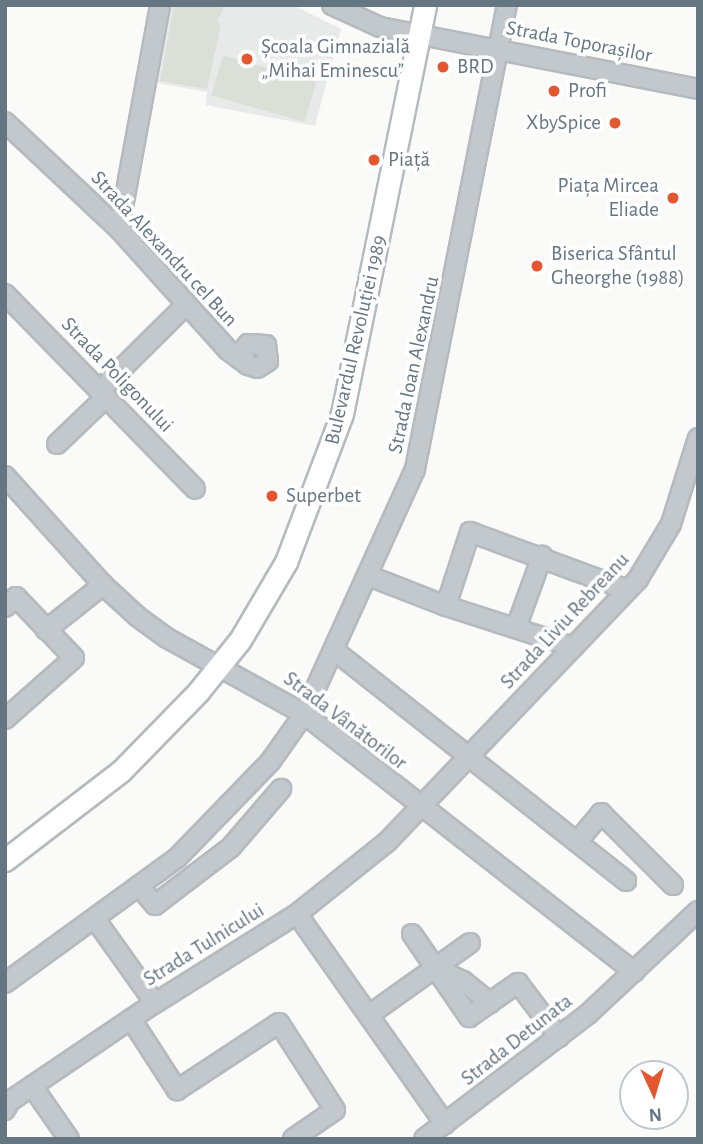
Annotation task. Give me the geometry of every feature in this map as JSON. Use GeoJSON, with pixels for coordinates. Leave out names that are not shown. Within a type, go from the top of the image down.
{"type":"FeatureCollection","features":[{"type":"Feature","properties":{"kind":"main road","name":"Bulevardul Revoluției 1989"},"geometry":{"type":"LineString","coordinates":[[5,860],[121,771],[220,667],[286,562],[333,445],[354,364],[425,5]]}},
{"type":"Feature","properties":{"kind":"street"},"geometry":{"type":"LineString","coordinates":[[119,229],[160,5]]}},
{"type":"Feature","properties":{"kind":"street","name":"Strada Ioan Alexandru"},"geometry":{"type":"LineString","coordinates":[[5,983],[177,858],[270,762],[304,714],[401,510],[418,457],[507,5]]}},
{"type":"Feature","properties":{"kind":"street","name":"Strada Toporașilor"},"geometry":{"type":"LineString","coordinates":[[343,8],[380,27],[698,89]]}},
{"type":"Feature","properties":{"kind":"street","name":"Strada Alexandru cel Bun"},"geometry":{"type":"LineString","coordinates":[[5,122],[119,229],[186,305],[239,353]]}},
{"type":"Feature","properties":{"kind":"street","name":"Strada Poligonului"},"geometry":{"type":"LineString","coordinates":[[5,294],[195,489]]}},
{"type":"Feature","properties":{"kind":"street"},"geometry":{"type":"LineString","coordinates":[[57,444],[186,305]]}},
{"type":"Feature","properties":{"kind":"street","name":"Strada Liviu Rebreanu"},"geometry":{"type":"LineString","coordinates":[[420,808],[628,590],[671,524],[698,438]]}},
{"type":"Feature","properties":{"kind":"street","name":"Strada Vânătorilor"},"geometry":{"type":"LineString","coordinates":[[7,483],[103,585],[167,638],[304,714],[420,808],[634,972]]}},
{"type":"Feature","properties":{"kind":"street"},"geometry":{"type":"LineString","coordinates":[[446,607],[470,531],[628,590]]}},
{"type":"Feature","properties":{"kind":"street"},"geometry":{"type":"LineString","coordinates":[[516,628],[542,556]]}},
{"type":"Feature","properties":{"kind":"street"},"geometry":{"type":"LineString","coordinates":[[369,576],[446,607],[574,647]]}},
{"type":"Feature","properties":{"kind":"street"},"geometry":{"type":"LineString","coordinates":[[46,630],[103,585]]}},
{"type":"Feature","properties":{"kind":"street"},"geometry":{"type":"LineString","coordinates":[[5,607],[16,597],[74,658],[5,719]]}},
{"type":"Feature","properties":{"kind":"street"},"geometry":{"type":"LineString","coordinates":[[335,651],[626,881]]}},
{"type":"Feature","properties":{"kind":"street"},"geometry":{"type":"LineString","coordinates":[[139,886],[155,905],[231,847],[281,789]]}},
{"type":"Feature","properties":{"kind":"street","name":"Strada Tulnicului"},"geometry":{"type":"LineString","coordinates":[[5,1110],[32,1086],[131,1019],[296,914],[387,842],[420,808]]}},
{"type":"Feature","properties":{"kind":"street"},"geometry":{"type":"LineString","coordinates":[[577,842],[601,813],[673,885]]}},
{"type":"Feature","properties":{"kind":"street","name":"Strada Detunata"},"geometry":{"type":"LineString","coordinates":[[424,1139],[559,1037],[634,972],[698,911]]}},
{"type":"Feature","properties":{"kind":"street"},"geometry":{"type":"LineString","coordinates":[[296,914],[445,1124]]}},
{"type":"Feature","properties":{"kind":"street"},"geometry":{"type":"LineString","coordinates":[[95,919],[155,1003]]}},
{"type":"Feature","properties":{"kind":"street"},"geometry":{"type":"LineString","coordinates":[[412,934],[469,1017],[518,983],[559,1037]]}},
{"type":"Feature","properties":{"kind":"street"},"geometry":{"type":"LineString","coordinates":[[369,1015],[470,943]]}},
{"type":"Feature","properties":{"kind":"street"},"geometry":{"type":"LineString","coordinates":[[131,1019],[177,1090],[279,1023],[335,1110],[293,1139]]}},
{"type":"Feature","properties":{"kind":"street"},"geometry":{"type":"LineString","coordinates":[[32,1086],[69,1139]]}},
{"type":"Feature","properties":{"kind":"shaded area","name":"Școala Gimnazială „Mihai Eminescu”"},"geometry":{"type":"Polygon","coordinates":[[[170,5],[293,5],[341,29],[315,126],[206,105],[207,92],[157,83],[170,5]]]}},
{"type":"Feature","properties":{"kind":"shaded area"},"geometry":{"type":"Polygon","coordinates":[[[174,5],[225,5],[217,22],[221,25],[207,89],[160,81],[174,5]]]}},
{"type":"Feature","properties":{"kind":"shaded area"},"geometry":{"type":"Polygon","coordinates":[[[223,55],[316,82],[305,122],[211,95],[223,55]]]}},
{"type":"Feature","properties":{"kind":"place","name":"Școala Gimnazială „Mihai Eminescu”"},"geometry":{"type":"Point","coordinates":[247,59]}},
{"type":"Feature","properties":{"kind":"place","name":"BRD"},"geometry":{"type":"Point","coordinates":[443,67]}},
{"type":"Feature","properties":{"kind":"place","name":"Profi"},"geometry":{"type":"Point","coordinates":[554,91]}},
{"type":"Feature","properties":{"kind":"place","name":"XbySpice"},"geometry":{"type":"Point","coordinates":[615,123]}},
{"type":"Feature","properties":{"kind":"place","name":"Piață"},"geometry":{"type":"Point","coordinates":[374,160]}},
{"type":"Feature","properties":{"kind":"place","name":"Piața Mircea Eliade"},"geometry":{"type":"Point","coordinates":[673,198]}},
{"type":"Feature","properties":{"kind":"place","name":"Biserica Sfântul Gheorghe (1988)"},"geometry":{"type":"Point","coordinates":[537,266]}},
{"type":"Feature","properties":{"kind":"place","name":"Superbet"},"geometry":{"type":"Point","coordinates":[272,496]}}]}
